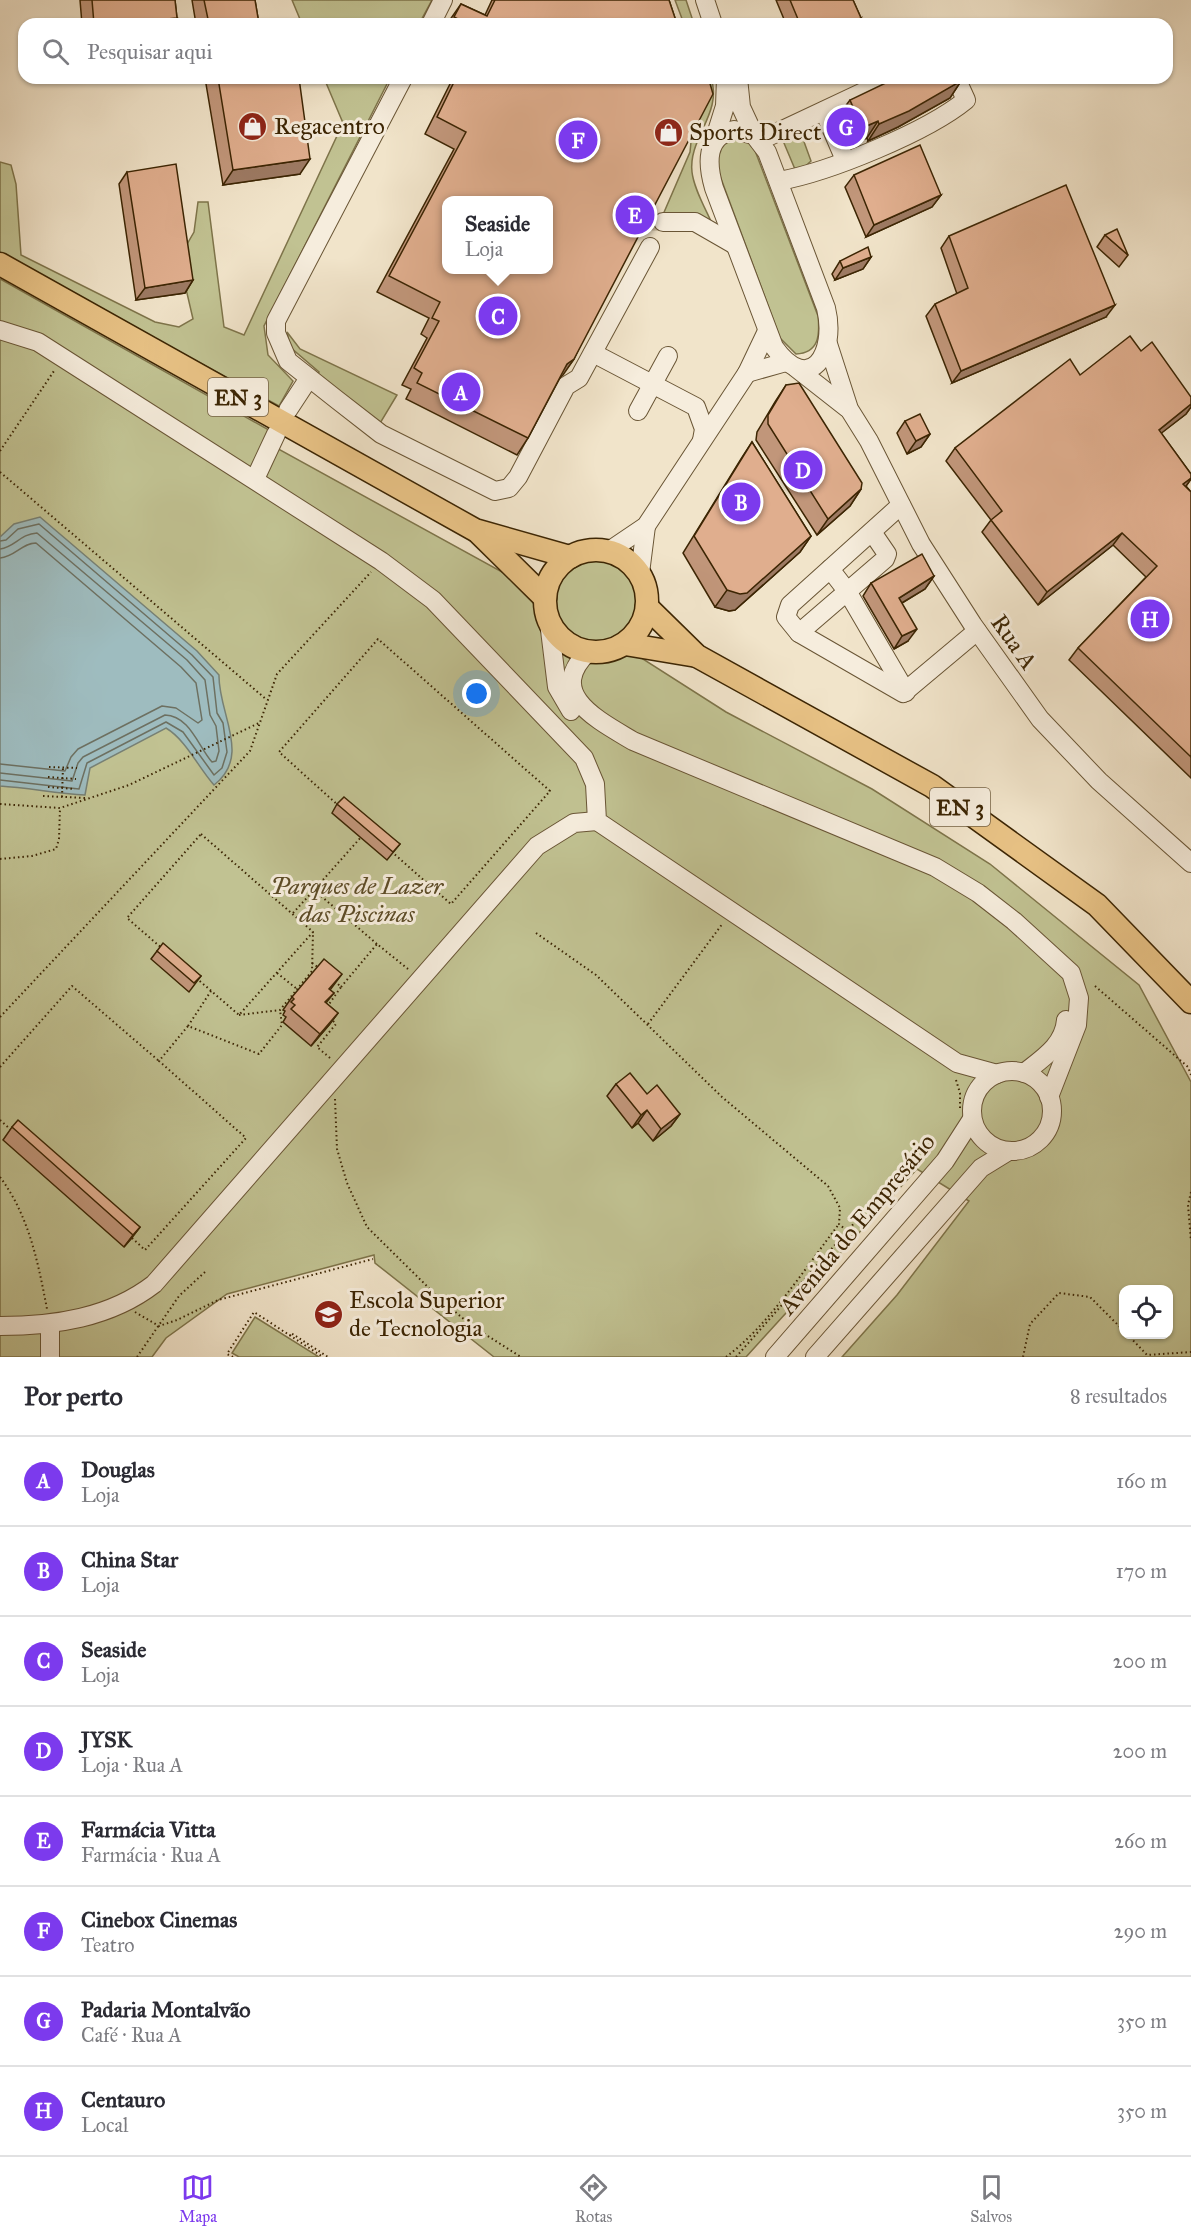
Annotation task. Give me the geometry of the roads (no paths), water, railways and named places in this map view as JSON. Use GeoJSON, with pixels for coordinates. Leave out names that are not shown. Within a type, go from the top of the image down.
{"type":"FeatureCollection","features":[{"type":"Feature","properties":{"kind":"main road","name":"EN 3"},"geometry":{"type":"LineString","coordinates":[[0,264],[475,530],[570,556],[596,549],[609,550]]}},
{"type":"Feature","properties":{"kind":"main road","name":"EN 3"},"geometry":{"type":"LineString","coordinates":[[475,530],[545,598]]}},
{"type":"Feature","properties":{"kind":"main road"},"geometry":{"type":"LineString","coordinates":[[609,550],[627,559],[640,573],[647,589],[648,607],[644,621],[625,644]]}},
{"type":"Feature","properties":{"kind":"main road"},"geometry":{"type":"LineString","coordinates":[[570,556],[552,574],[545,598],[549,622],[565,641],[588,652]]}},
{"type":"Feature","properties":{"kind":"main road","name":"EN 3"},"geometry":{"type":"LineString","coordinates":[[648,607],[697,656],[932,786],[1097,905],[1191,1002]]}},
{"type":"Feature","properties":{"kind":"main road","name":"EN 3"},"geometry":{"type":"LineString","coordinates":[[588,652],[600,652],[625,644],[697,656]]}},
{"type":"Feature","properties":{"kind":"street"},"geometry":{"type":"LineString","coordinates":[[434,18],[443,0]]}},
{"type":"Feature","properties":{"kind":"street"},"geometry":{"type":"LineString","coordinates":[[401,84],[386,123],[276,321],[276,333],[288,361],[381,434],[495,490],[509,488],[518,477],[566,386],[579,378],[650,247]]}},
{"type":"Feature","properties":{"kind":"street"},"geometry":{"type":"LineString","coordinates":[[714,141],[726,106],[726,84]]}},
{"type":"Feature","properties":{"kind":"street"},"geometry":{"type":"LineString","coordinates":[[739,84],[741,107],[757,138]]}},
{"type":"Feature","properties":{"kind":"street"},"geometry":{"type":"LineString","coordinates":[[714,141],[720,135],[734,130],[757,138],[824,111],[880,84]]}},
{"type":"Feature","properties":{"kind":"street"},"geometry":{"type":"LineString","coordinates":[[779,182],[803,177],[947,116],[966,100],[959,84]]}},
{"type":"Feature","properties":{"kind":"street"},"geometry":{"type":"LineString","coordinates":[[824,111],[845,160]]}},
{"type":"Feature","properties":{"kind":"street","name":"Rua A"},"geometry":{"type":"LineString","coordinates":[[757,138],[779,182],[826,308],[829,323],[828,344],[849,409],[869,441],[921,544],[977,631],[1040,719],[1099,781],[1191,863]]}},
{"type":"Feature","properties":{"kind":"street","name":"Rua A"},"geometry":{"type":"LineString","coordinates":[[714,141],[708,161],[710,174],[774,347],[791,365],[849,409]]}},
{"type":"Feature","properties":{"kind":"street"},"geometry":{"type":"LineString","coordinates":[[663,222],[695,222],[735,245]]}},
{"type":"Feature","properties":{"kind":"street"},"geometry":{"type":"LineString","coordinates":[[0,330],[38,342],[381,561],[432,600],[584,758],[595,784],[597,821]]}},
{"type":"Feature","properties":{"kind":"street"},"geometry":{"type":"LineString","coordinates":[[609,550],[646,526],[747,373],[767,331]]}},
{"type":"Feature","properties":{"kind":"street"},"geometry":{"type":"LineString","coordinates":[[747,373],[791,365],[808,368],[820,362],[828,344]]}},
{"type":"Feature","properties":{"kind":"street"},"geometry":{"type":"LineString","coordinates":[[593,353],[696,407],[704,429],[702,440]]}},
{"type":"Feature","properties":{"kind":"street"},"geometry":{"type":"LineString","coordinates":[[638,411],[668,356]]}},
{"type":"Feature","properties":{"kind":"street"},"geometry":{"type":"LineString","coordinates":[[288,410],[309,378]]}},
{"type":"Feature","properties":{"kind":"street"},"geometry":{"type":"LineString","coordinates":[[686,400],[710,402],[732,395]]}},
{"type":"Feature","properties":{"kind":"street"},"geometry":{"type":"LineString","coordinates":[[255,479],[276,434]]}},
{"type":"Feature","properties":{"kind":"street"},"geometry":{"type":"LineString","coordinates":[[901,505],[786,611],[789,623],[799,633],[899,693],[906,692],[977,631]]}},
{"type":"Feature","properties":{"kind":"street"},"geometry":{"type":"LineString","coordinates":[[640,573],[646,526]]}},
{"type":"Feature","properties":{"kind":"street"},"geometry":{"type":"LineString","coordinates":[[799,633],[885,560],[887,555],[872,532]]}},
{"type":"Feature","properties":{"kind":"street"},"geometry":{"type":"LineString","coordinates":[[830,569],[848,591],[906,692]]}},
{"type":"Feature","properties":{"kind":"street"},"geometry":{"type":"LineString","coordinates":[[549,622],[557,687],[569,708],[585,725],[603,736],[633,741]]}},
{"type":"Feature","properties":{"kind":"street"},"geometry":{"type":"LineString","coordinates":[[588,652],[575,664],[570,679],[572,692],[580,704],[599,721],[633,741],[935,867],[978,893],[1071,973],[1079,998],[1077,1025],[1049,1097]]}},
{"type":"Feature","properties":{"kind":"street"},"geometry":{"type":"LineString","coordinates":[[0,1326],[50,1325],[105,1311],[138,1296],[154,1284],[537,846],[574,823],[597,821],[732,911],[953,1068],[976,1092]]}},
{"type":"Feature","properties":{"kind":"street"},"geometry":{"type":"LineString","coordinates":[[1024,1072],[1055,1048],[1065,1028],[1068,1004],[1061,979],[1047,950]]}},
{"type":"Feature","properties":{"kind":"street"},"geometry":{"type":"LineString","coordinates":[[953,1068],[997,1074]]}},
{"type":"Feature","properties":{"kind":"street"},"geometry":{"type":"LineString","coordinates":[[815,1357],[981,1168],[1007,1152],[1032,1147],[1042,1138],[1049,1128],[1052,1115],[1049,1097],[1037,1079],[1024,1072],[1010,1071],[997,1074],[985,1081],[976,1092],[964,1119],[984,1142],[1007,1152]]}},
{"type":"Feature","properties":{"kind":"street","name":"Avenida do Empresário"},"geometry":{"type":"LineString","coordinates":[[775,1357],[945,1161],[964,1119]]}},
{"type":"Feature","properties":{"kind":"street"},"geometry":{"type":"LineString","coordinates":[[869,1251],[891,1270]]}},
{"type":"Feature","properties":{"kind":"street"},"geometry":{"type":"LineString","coordinates":[[50,1325],[50,1357]]}},
{"type":"Feature","properties":{"kind":"water"},"geometry":{"type":"Polygon","coordinates":[[[40,517],[197,651],[219,675],[232,747],[231,761],[225,774],[214,785],[180,739],[166,728],[90,768],[85,795],[0,786],[0,537],[14,524],[40,517]]]}},
{"type":"Feature","properties":{"kind":"tunnel"},"geometry":{"type":"LineString","coordinates":[[643,221],[663,222]]}},
{"type":"Feature","properties":{"kind":"place","name":"Regacentro"},"geometry":{"type":"Point","coordinates":[253,126]}},
{"type":"Feature","properties":{"kind":"place","name":"Padaria Montalvão"},"geometry":{"type":"Point","coordinates":[846,127]}},
{"type":"Feature","properties":{"kind":"place","name":"Sports Direct"},"geometry":{"type":"Point","coordinates":[668,132]}},
{"type":"Feature","properties":{"kind":"place","name":"Cinebox Cinemas"},"geometry":{"type":"Point","coordinates":[578,140]}},
{"type":"Feature","properties":{"kind":"place","name":"Farmácia Vitta"},"geometry":{"type":"Point","coordinates":[635,215]}},
{"type":"Feature","properties":{"kind":"place","name":"Seaside"},"geometry":{"type":"Point","coordinates":[498,316]}},
{"type":"Feature","properties":{"kind":"place","name":"Douglas"},"geometry":{"type":"Point","coordinates":[461,392]}},
{"type":"Feature","properties":{"kind":"place","name":"JYSK"},"geometry":{"type":"Point","coordinates":[803,470]}},
{"type":"Feature","properties":{"kind":"place","name":"China Star"},"geometry":{"type":"Point","coordinates":[741,502]}},
{"type":"Feature","properties":{"kind":"place","name":"Centauro"},"geometry":{"type":"Point","coordinates":[1150,619]}},
{"type":"Feature","properties":{"kind":"place","name":"Escola Superior de Tecnologia"},"geometry":{"type":"Point","coordinates":[328,1314]}},
{"type":"Feature","properties":{"kind":"park label","name":"Parques de Lazer das Piscinas"},"geometry":{"type":"Point","coordinates":[357,900]}}]}
